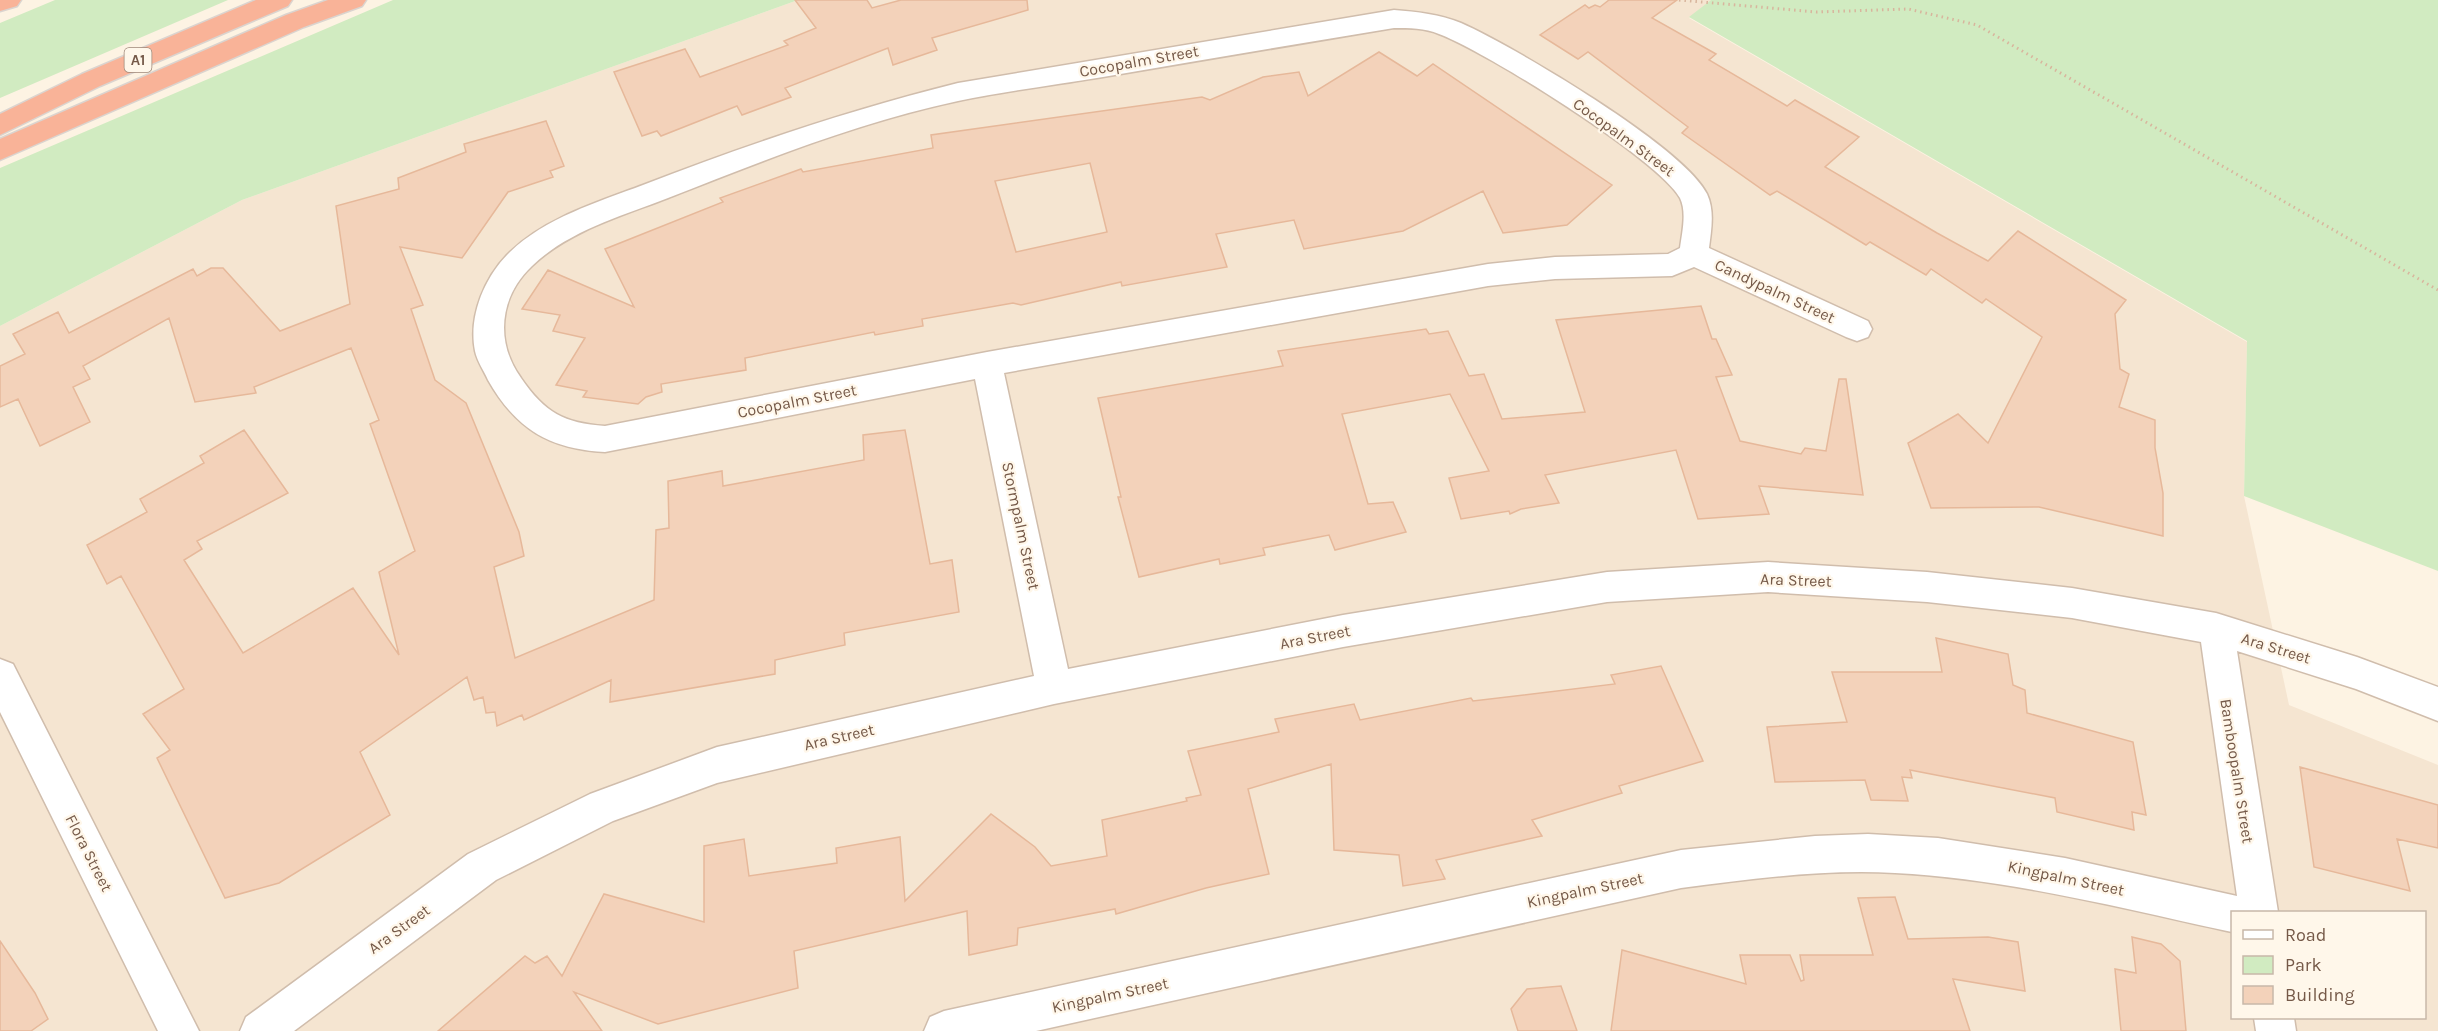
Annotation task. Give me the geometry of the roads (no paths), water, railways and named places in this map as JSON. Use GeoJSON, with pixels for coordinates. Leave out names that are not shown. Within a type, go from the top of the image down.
{"type":"FeatureCollection","features":[{"type":"Feature","properties":{"kind":"highway"},"geometry":{"type":"LineString","coordinates":[[0,3],[8,0]]}},
{"type":"Feature","properties":{"kind":"highway","name":"A1"},"geometry":{"type":"LineString","coordinates":[[0,125],[91,80],[279,0]]}},
{"type":"Feature","properties":{"kind":"highway"},"geometry":{"type":"LineString","coordinates":[[0,150],[295,21],[352,0]]}},
{"type":"Feature","properties":{"kind":"street","name":"Cocopalm Street"},"geometry":{"type":"LineString","coordinates":[[1394,19],[1422,20],[1451,28],[1477,42],[1579,104],[1675,171],[1693,195],[1698,221],[1694,254],[1672,265],[1555,268],[1488,275],[987,364],[605,439],[569,435],[542,421],[525,406],[504,379],[490,352],[493,302],[505,278],[529,252],[576,224],[746,156],[889,109],[958,92],[1394,19]]}},
{"type":"Feature","properties":{"kind":"street","name":"Candypalm Street"},"geometry":{"type":"LineString","coordinates":[[1694,254],[1857,329]]}},
{"type":"Feature","properties":{"kind":"street","name":"Stormpalm Street"},"geometry":{"type":"LineString","coordinates":[[987,364],[1054,688]]}},
{"type":"Feature","properties":{"kind":"street","name":"Ara Street"},"geometry":{"type":"LineString","coordinates":[[260,1031],[482,867],[603,807],[717,765],[1054,688],[1343,631],[1607,587],[1768,577],[1927,587],[2072,603],[2216,629],[2357,673],[2438,704]]}},
{"type":"Feature","properties":{"kind":"street","name":"Bamboopalm Street"},"geometry":{"type":"LineString","coordinates":[[2216,629],[2259,911]]}},
{"type":"Feature","properties":{"kind":"street","name":"Flora Street"},"geometry":{"type":"LineString","coordinates":[[0,675],[179,1031]]}},
{"type":"Feature","properties":{"kind":"street","name":"Kingpalm Street"},"geometry":{"type":"LineString","coordinates":[[944,1031],[1682,869],[1796,855],[1895,854],[1992,863],[2231,914]]}}]}
